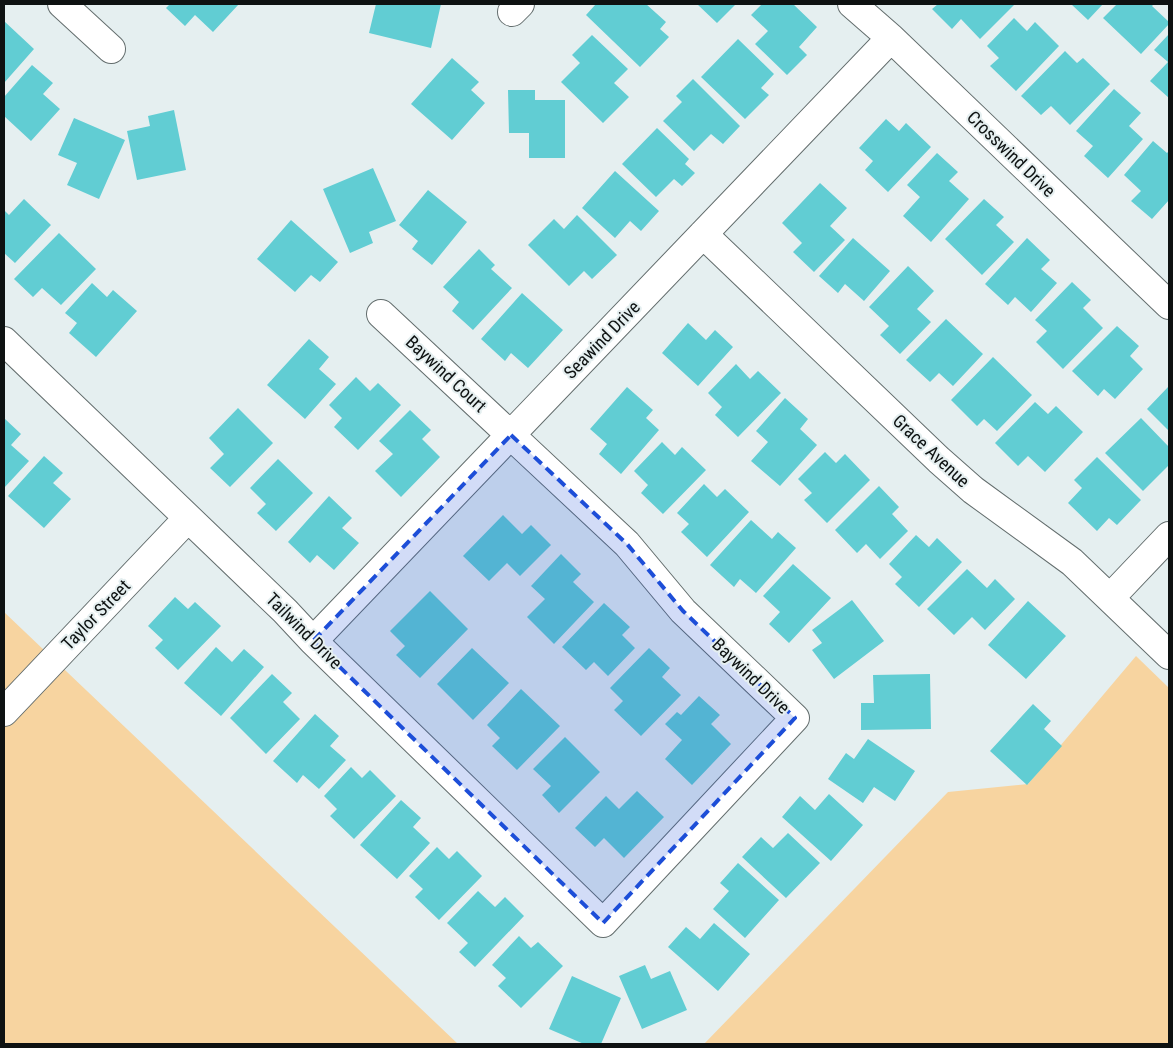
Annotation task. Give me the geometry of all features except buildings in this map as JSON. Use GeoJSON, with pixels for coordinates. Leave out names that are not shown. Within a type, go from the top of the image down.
{"type":"FeatureCollection","features":[{"type":"Feature","properties":{"kind":"street"},"geometry":{"type":"LineString","coordinates":[[62,4],[111,49]]}},
{"type":"Feature","properties":{"kind":"street","name":"Crosswind Drive"},"geometry":{"type":"LineString","coordinates":[[852,4],[891,38],[1169,305]]}},
{"type":"Feature","properties":{"kind":"street","name":"Seawind Drive"},"geometry":{"type":"LineString","coordinates":[[313,641],[891,38]]}},
{"type":"Feature","properties":{"kind":"street","name":"Grace Avenue"},"geometry":{"type":"LineString","coordinates":[[703,234],[939,460],[973,490],[1072,562],[1169,655]]}},
{"type":"Feature","properties":{"kind":"street","name":"Baywind Court"},"geometry":{"type":"LineString","coordinates":[[381,314],[511,435]]}},
{"type":"Feature","properties":{"kind":"street","name":"Tailwind Drive"},"geometry":{"type":"LineString","coordinates":[[4,340],[604,923]]}},
{"type":"Feature","properties":{"kind":"street","name":"Baywind Drive"},"geometry":{"type":"LineString","coordinates":[[511,435],[627,544],[683,611],[795,718],[604,923]]}},
{"type":"Feature","properties":{"kind":"street","name":"Taylor Street"},"geometry":{"type":"LineString","coordinates":[[4,712],[188,518]]}},
{"type":"Feature","properties":{"kind":"street"},"geometry":{"type":"LineString","coordinates":[[1110,598],[1169,536]]}},
{"type":"Feature","properties":{"kind":"highlighted area"},"geometry":{"type":"Polygon","coordinates":[[[511,435],[627,544],[683,611],[795,718],[603,923],[313,641],[511,435]]]}},
{"type":"Feature","properties":{"kind":"shaded area"},"geometry":{"type":"Polygon","coordinates":[[[4,612],[458,1044],[4,1044],[4,612]]]}},
{"type":"Feature","properties":{"kind":"shaded area"},"geometry":{"type":"Polygon","coordinates":[[[1136,656],[1169,688],[1169,1044],[704,1044],[948,792],[1028,784],[1136,656]]]}}]}
